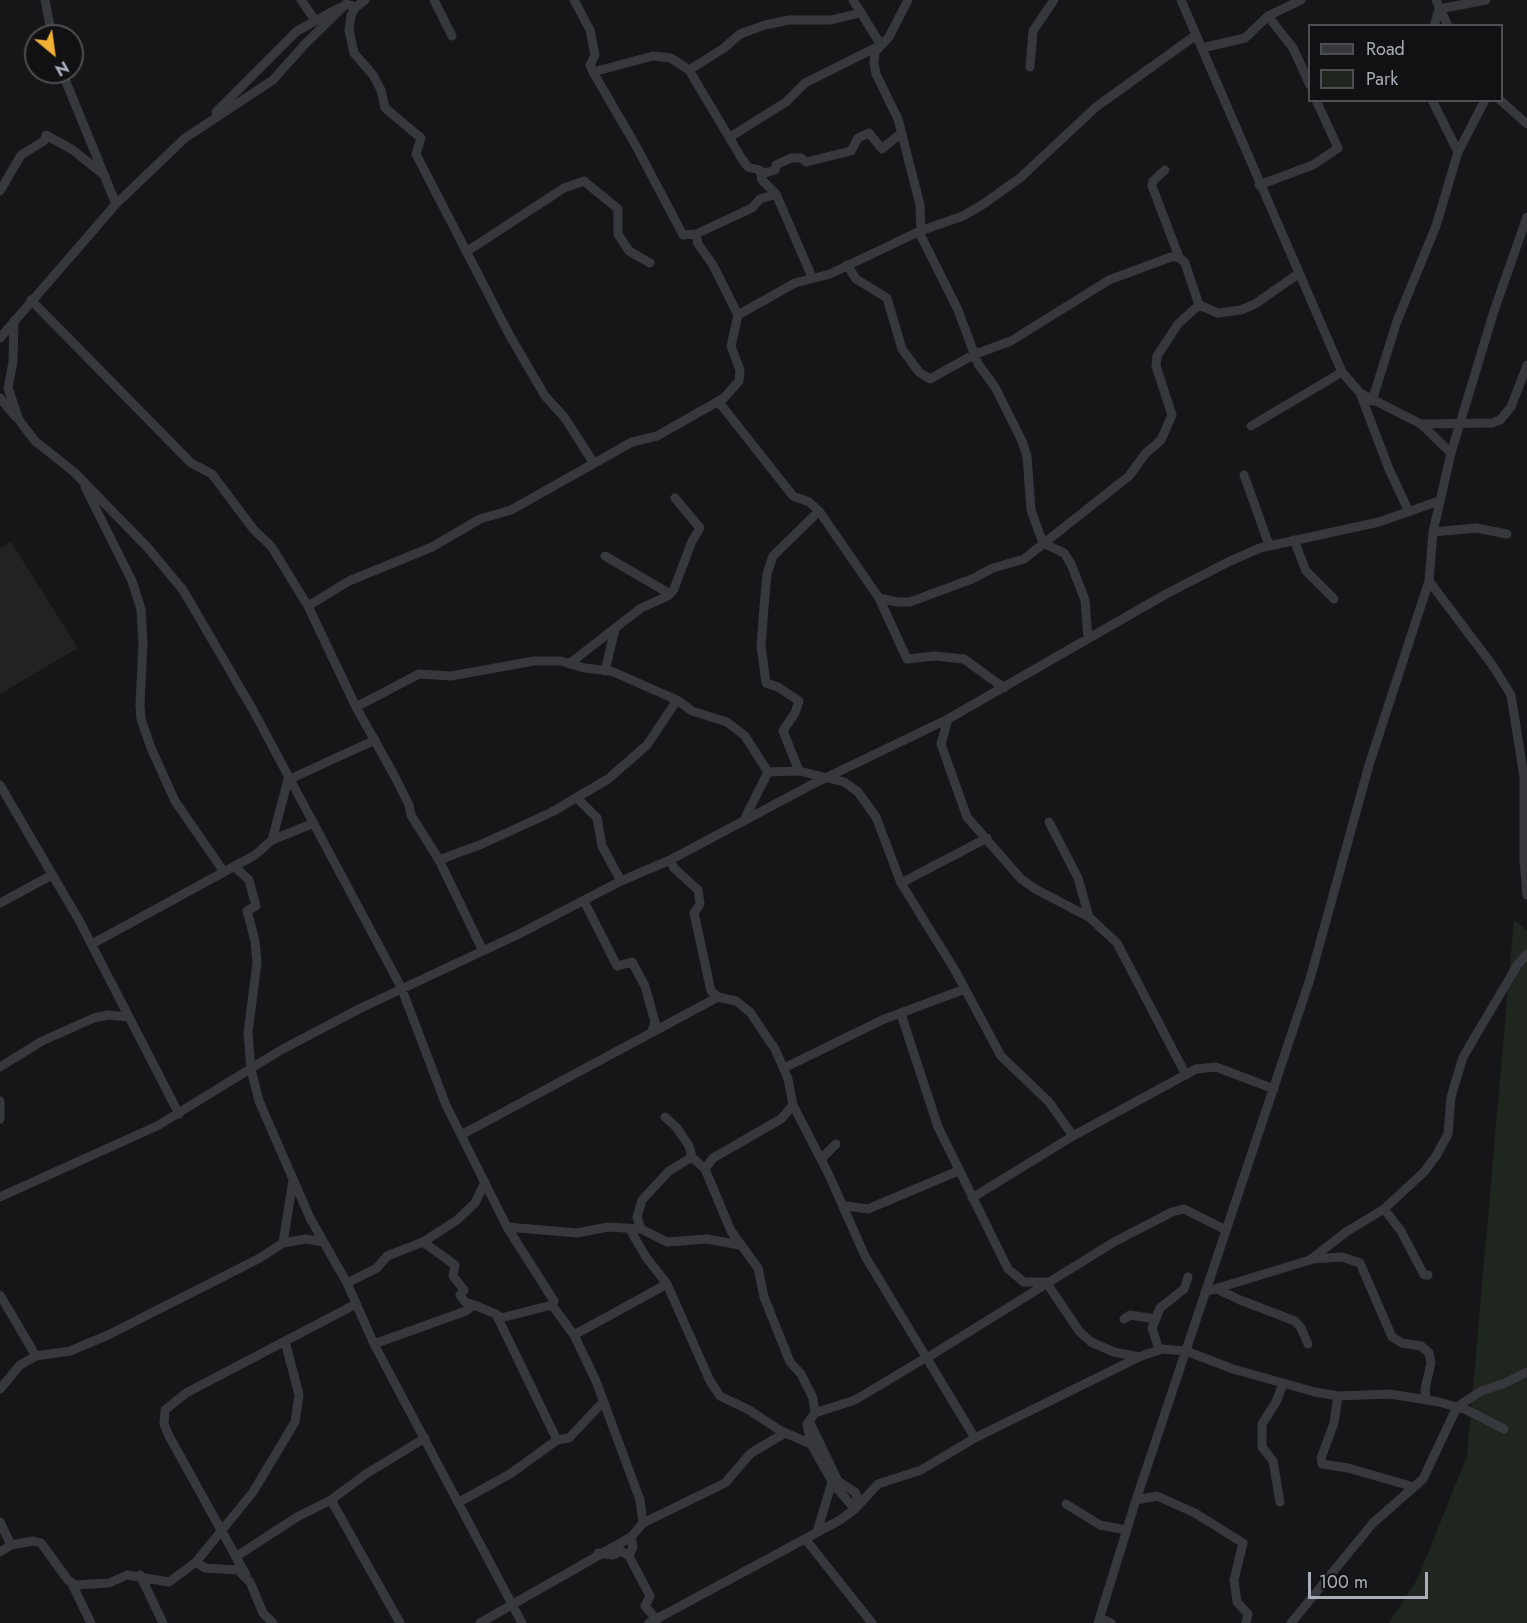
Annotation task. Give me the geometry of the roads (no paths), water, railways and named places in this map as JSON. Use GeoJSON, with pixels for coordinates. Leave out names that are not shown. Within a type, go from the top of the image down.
{"type":"FeatureCollection","features":[{"type":"Feature","properties":{"kind":"street"},"geometry":{"type":"LineString","coordinates":[[45,0],[50,24]]}},
{"type":"Feature","properties":{"kind":"street"},"geometry":{"type":"LineString","coordinates":[[301,0],[315,20]]}},
{"type":"Feature","properties":{"kind":"street"},"geometry":{"type":"LineString","coordinates":[[366,0],[356,7],[351,15],[349,30],[354,53],[373,75],[381,90],[386,108],[421,138],[416,154],[466,252],[545,396],[565,418],[593,462]]}},
{"type":"Feature","properties":{"kind":"street"},"geometry":{"type":"LineString","coordinates":[[434,0],[452,36]]}},
{"type":"Feature","properties":{"kind":"street"},"geometry":{"type":"LineString","coordinates":[[574,0],[590,30],[595,55],[590,65],[593,72],[636,146],[683,235],[696,234],[752,208],[760,199],[776,194]]}},
{"type":"Feature","properties":{"kind":"street"},"geometry":{"type":"LineString","coordinates":[[853,0],[881,45]]}},
{"type":"Feature","properties":{"kind":"street"},"geometry":{"type":"LineString","coordinates":[[730,137],[786,102],[805,83],[881,45],[889,38],[908,0]]}},
{"type":"Feature","properties":{"kind":"street"},"geometry":{"type":"LineString","coordinates":[[1030,67],[1033,31],[1054,0]]}},
{"type":"Feature","properties":{"kind":"street"},"geometry":{"type":"LineString","coordinates":[[1181,0],[1342,372],[1360,393],[1421,424],[1450,453]]}},
{"type":"Feature","properties":{"kind":"street"},"geometry":{"type":"LineString","coordinates":[[1202,48],[1245,38],[1268,15],[1301,0]]}},
{"type":"Feature","properties":{"kind":"street"},"geometry":{"type":"LineString","coordinates":[[1438,4],[1486,0]]}},
{"type":"Feature","properties":{"kind":"street"},"geometry":{"type":"LineString","coordinates":[[0,338],[116,204],[185,138],[273,80],[305,44],[346,4]]}},
{"type":"Feature","properties":{"kind":"street"},"geometry":{"type":"LineString","coordinates":[[205,123],[297,31],[346,4],[356,7]]}},
{"type":"Feature","properties":{"kind":"street"},"geometry":{"type":"LineString","coordinates":[[1434,24],[1438,4]]}},
{"type":"Feature","properties":{"kind":"street"},"geometry":{"type":"LineString","coordinates":[[1438,4],[1447,24]]}},
{"type":"Feature","properties":{"kind":"street"},"geometry":{"type":"LineString","coordinates":[[688,70],[724,48],[740,34],[765,25],[789,20],[831,20],[860,13]]}},
{"type":"Feature","properties":{"kind":"street"},"geometry":{"type":"LineString","coordinates":[[1268,15],[1293,48],[1308,81]]}},
{"type":"Feature","properties":{"kind":"street"},"geometry":{"type":"LineString","coordinates":[[738,315],[787,288],[830,274],[920,231],[963,216],[1005,190],[1096,107],[1196,35]]}},
{"type":"Feature","properties":{"kind":"street"},"geometry":{"type":"LineString","coordinates":[[881,45],[874,57],[876,74],[896,112],[920,205],[920,231],[924,245],[958,310],[973,355],[995,387],[1022,441],[1027,462],[1029,502],[1043,543],[1064,553],[1071,564],[1084,600],[1088,638]]}},
{"type":"Feature","properties":{"kind":"street"},"geometry":{"type":"LineString","coordinates":[[593,72],[653,56],[671,58],[688,70],[745,163],[760,170],[762,180],[776,194],[812,278]]}},
{"type":"Feature","properties":{"kind":"street"},"geometry":{"type":"LineString","coordinates":[[67,84],[116,204]]}},
{"type":"Feature","properties":{"kind":"street"},"geometry":{"type":"LineString","coordinates":[[1259,184],[1312,165],[1338,148],[1317,102]]}},
{"type":"Feature","properties":{"kind":"street"},"geometry":{"type":"LineString","coordinates":[[1433,102],[1458,152]]}},
{"type":"Feature","properties":{"kind":"street"},"geometry":{"type":"LineString","coordinates":[[1372,400],[1397,321],[1446,196],[1458,152],[1484,102]]}},
{"type":"Feature","properties":{"kind":"street"},"geometry":{"type":"LineString","coordinates":[[1502,102],[1527,124]]}},
{"type":"Feature","properties":{"kind":"street"},"geometry":{"type":"LineString","coordinates":[[762,174],[775,170],[780,162],[791,158],[801,158],[806,162],[851,151],[858,138],[869,133],[882,149],[900,134]]}},
{"type":"Feature","properties":{"kind":"street"},"geometry":{"type":"LineString","coordinates":[[0,190],[21,155],[44,141],[46,135],[73,150],[105,176]]}},
{"type":"Feature","properties":{"kind":"street"},"geometry":{"type":"LineString","coordinates":[[1165,170],[1153,181],[1152,186],[1179,257],[1187,268],[1199,305],[1218,313],[1241,310],[1268,297],[1298,274]]}},
{"type":"Feature","properties":{"kind":"street"},"geometry":{"type":"LineString","coordinates":[[466,252],[564,188],[584,182],[618,209],[618,234],[628,250],[650,263]]}},
{"type":"Feature","properties":{"kind":"street"},"geometry":{"type":"LineString","coordinates":[[1111,1623],[1099,1620],[1126,1530],[1274,1089],[1333,904],[1369,765],[1429,581],[1433,532],[1450,453],[1494,311],[1527,217]]}},
{"type":"Feature","properties":{"kind":"street"},"geometry":{"type":"LineString","coordinates":[[308,606],[349,582],[432,547],[480,519],[511,510],[632,442],[657,436],[718,401],[734,389],[741,376],[731,346],[738,315],[713,265],[698,244],[696,234]]}},
{"type":"Feature","properties":{"kind":"street"},"geometry":{"type":"LineString","coordinates":[[847,265],[856,279],[887,298],[902,349],[924,377],[934,378],[973,355],[1011,341],[1109,280],[1152,263],[1179,257]]}},
{"type":"Feature","properties":{"kind":"street"},"geometry":{"type":"LineString","coordinates":[[31,300],[191,464],[212,474],[254,530],[271,546],[308,606],[356,707],[409,805],[411,815],[439,860],[483,951]]}},
{"type":"Feature","properties":{"kind":"street"},"geometry":{"type":"LineString","coordinates":[[879,598],[910,602],[972,579],[993,568],[1024,559],[1123,481],[1161,440],[1172,412],[1155,362],[1174,329],[1199,305]]}},
{"type":"Feature","properties":{"kind":"street"},"geometry":{"type":"LineString","coordinates":[[14,321],[13,362],[8,388],[19,420]]}},
{"type":"Feature","properties":{"kind":"street"},"geometry":{"type":"LineString","coordinates":[[1421,424],[1492,423],[1506,414],[1527,365]]}},
{"type":"Feature","properties":{"kind":"street"},"geometry":{"type":"LineString","coordinates":[[1251,426],[1342,372]]}},
{"type":"Feature","properties":{"kind":"street"},"geometry":{"type":"LineString","coordinates":[[1360,393],[1389,469],[1409,512]]}},
{"type":"Feature","properties":{"kind":"street"},"geometry":{"type":"LineString","coordinates":[[0,398],[35,441],[74,472],[84,485],[175,577],[253,710],[288,780],[314,823],[401,987],[437,1083],[461,1135],[507,1227],[554,1300],[552,1305]]}},
{"type":"Feature","properties":{"kind":"street"},"geometry":{"type":"LineString","coordinates":[[718,401],[793,496],[809,501],[819,511],[879,598],[906,658],[941,656],[964,659],[1004,687]]}},
{"type":"Feature","properties":{"kind":"street"},"geometry":{"type":"LineString","coordinates":[[1244,475],[1269,545]]}},
{"type":"Feature","properties":{"kind":"street"},"geometry":{"type":"LineString","coordinates":[[84,485],[88,498],[132,582],[141,609],[143,653],[141,719],[151,748],[175,801],[224,872]]}},
{"type":"Feature","properties":{"kind":"street"},"geometry":{"type":"LineString","coordinates":[[569,664],[645,605],[670,594],[700,528],[675,498]]}},
{"type":"Feature","properties":{"kind":"street"},"geometry":{"type":"LineString","coordinates":[[0,1197],[179,1114],[281,1050],[401,987],[483,951],[621,881],[670,860],[829,777],[948,719],[1203,574],[1269,545],[1367,525],[1439,501]]}},
{"type":"Feature","properties":{"kind":"street"},"geometry":{"type":"LineString","coordinates":[[799,771],[783,731],[795,713],[799,701],[778,687],[766,683],[761,646],[767,574],[772,558],[780,546],[819,511]]}},
{"type":"Feature","properties":{"kind":"street"},"geometry":{"type":"LineString","coordinates":[[1433,532],[1476,528],[1507,534]]}},
{"type":"Feature","properties":{"kind":"street"},"geometry":{"type":"LineString","coordinates":[[1294,540],[1304,568],[1334,599]]}},
{"type":"Feature","properties":{"kind":"street"},"geometry":{"type":"LineString","coordinates":[[605,556],[670,594]]}},
{"type":"Feature","properties":{"kind":"street"},"geometry":{"type":"LineString","coordinates":[[1429,581],[1493,666],[1511,695],[1524,777],[1526,828],[1524,860],[1527,895]]}},
{"type":"Feature","properties":{"kind":"street"},"geometry":{"type":"LineString","coordinates":[[605,670],[615,629]]}},
{"type":"Feature","properties":{"kind":"street"},"geometry":{"type":"LineString","coordinates":[[356,707],[419,674],[463,674],[547,660],[611,670],[677,700],[692,711],[727,722],[745,736],[768,772]]}},
{"type":"Feature","properties":{"kind":"street"},"geometry":{"type":"LineString","coordinates":[[439,860],[482,844],[577,798],[622,768],[647,745],[677,700]]}},
{"type":"Feature","properties":{"kind":"street"},"geometry":{"type":"LineString","coordinates":[[948,719],[942,746],[967,817],[1021,879],[1089,918],[1122,950],[1186,1075]]}},
{"type":"Feature","properties":{"kind":"street"},"geometry":{"type":"LineString","coordinates":[[288,780],[375,740]]}},
{"type":"Feature","properties":{"kind":"street"},"geometry":{"type":"LineString","coordinates":[[768,772],[799,771],[829,777],[854,788],[873,812],[901,883],[965,989],[1001,1056],[1049,1102],[1073,1136]]}},
{"type":"Feature","properties":{"kind":"street"},"geometry":{"type":"LineString","coordinates":[[743,822],[768,772]]}},
{"type":"Feature","properties":{"kind":"street"},"geometry":{"type":"LineString","coordinates":[[272,840],[288,780]]}},
{"type":"Feature","properties":{"kind":"street"},"geometry":{"type":"LineString","coordinates":[[0,785],[92,944],[179,1114]]}},
{"type":"Feature","properties":{"kind":"street"},"geometry":{"type":"LineString","coordinates":[[577,798],[597,818],[602,846],[621,881]]}},
{"type":"Feature","properties":{"kind":"street"},"geometry":{"type":"LineString","coordinates":[[1049,822],[1078,878],[1089,918]]}},
{"type":"Feature","properties":{"kind":"street"},"geometry":{"type":"LineString","coordinates":[[92,944],[235,867],[263,849],[272,840],[314,823]]}},
{"type":"Feature","properties":{"kind":"street"},"geometry":{"type":"LineString","coordinates":[[901,883],[987,838]]}},
{"type":"Feature","properties":{"kind":"street"},"geometry":{"type":"LineString","coordinates":[[670,860],[675,868],[698,890],[700,904],[694,913],[709,987],[718,997],[736,1001],[750,1012],[784,1068],[793,1105],[822,1158],[875,1275],[929,1357],[975,1438]]}},
{"type":"Feature","properties":{"kind":"street"},"geometry":{"type":"LineString","coordinates":[[235,867],[249,880],[256,906],[247,911],[256,948],[256,967],[248,1024],[251,1069],[258,1101],[323,1242],[347,1282],[374,1344],[522,1623]]}},
{"type":"Feature","properties":{"kind":"street"},"geometry":{"type":"LineString","coordinates":[[0,903],[52,875]]}},
{"type":"Feature","properties":{"kind":"street"},"geometry":{"type":"LineString","coordinates":[[584,901],[617,966],[632,962],[645,986],[655,1022],[651,1033]]}},
{"type":"Feature","properties":{"kind":"street"},"geometry":{"type":"LineString","coordinates":[[1310,1260],[1346,1232],[1384,1209],[1424,1172],[1439,1151],[1448,1134],[1451,1097],[1463,1057],[1518,964],[1527,954]]}},
{"type":"Feature","properties":{"kind":"street"},"geometry":{"type":"LineString","coordinates":[[784,1068],[882,1020],[965,989]]}},
{"type":"Feature","properties":{"kind":"street"},"geometry":{"type":"LineString","coordinates":[[461,1135],[718,997]]}},
{"type":"Feature","properties":{"kind":"street"},"geometry":{"type":"LineString","coordinates":[[901,1014],[938,1127],[1011,1273],[1024,1282],[1044,1280],[1086,1338],[1114,1352],[1139,1357]]}},
{"type":"Feature","properties":{"kind":"street"},"geometry":{"type":"LineString","coordinates":[[0,1067],[33,1046],[93,1018],[108,1015],[129,1017]]}},
{"type":"Feature","properties":{"kind":"street"},"geometry":{"type":"LineString","coordinates":[[972,1198],[1073,1136],[1203,1067],[1216,1067],[1274,1089]]}},
{"type":"Feature","properties":{"kind":"street"},"geometry":{"type":"LineString","coordinates":[[0,1101],[0,1119]]}},
{"type":"Feature","properties":{"kind":"street"},"geometry":{"type":"LineString","coordinates":[[705,1169],[713,1158],[781,1119],[793,1105]]}},
{"type":"Feature","properties":{"kind":"street"},"geometry":{"type":"LineString","coordinates":[[665,1117],[677,1128],[689,1146],[692,1157],[705,1169],[725,1218],[740,1245],[758,1268],[766,1303],[790,1362],[801,1374],[813,1398],[812,1417],[807,1431],[811,1444],[832,1482],[857,1506]]}},
{"type":"Feature","properties":{"kind":"street"},"geometry":{"type":"LineString","coordinates":[[822,1158],[836,1144]]}},
{"type":"Feature","properties":{"kind":"street"},"geometry":{"type":"LineString","coordinates":[[641,1229],[637,1217],[642,1200],[669,1171],[692,1157]]}},
{"type":"Feature","properties":{"kind":"street"},"geometry":{"type":"LineString","coordinates":[[848,1206],[868,1209],[958,1171]]}},
{"type":"Feature","properties":{"kind":"street"},"geometry":{"type":"LineString","coordinates":[[283,1243],[293,1179]]}},
{"type":"Feature","properties":{"kind":"street"},"geometry":{"type":"LineString","coordinates":[[347,1282],[377,1268],[387,1256],[423,1242],[470,1208],[485,1182]]}},
{"type":"Feature","properties":{"kind":"street"},"geometry":{"type":"LineString","coordinates":[[812,1417],[855,1400],[1128,1234],[1172,1212],[1184,1209],[1226,1230]]}},
{"type":"Feature","properties":{"kind":"street"},"geometry":{"type":"LineString","coordinates":[[1384,1209],[1401,1231],[1424,1275],[1428,1275]]}},
{"type":"Feature","properties":{"kind":"street"},"geometry":{"type":"LineString","coordinates":[[507,1227],[577,1233],[608,1227],[629,1228],[641,1229],[667,1242],[700,1238],[740,1245]]}},
{"type":"Feature","properties":{"kind":"street"},"geometry":{"type":"LineString","coordinates":[[629,1228],[646,1257],[667,1284],[710,1381],[720,1396],[742,1406],[785,1433],[811,1444]]}},
{"type":"Feature","properties":{"kind":"street"},"geometry":{"type":"LineString","coordinates":[[0,1389],[20,1365],[36,1356],[70,1351],[108,1335],[258,1259],[283,1243],[306,1239],[323,1242]]}},
{"type":"Feature","properties":{"kind":"street"},"geometry":{"type":"LineString","coordinates":[[423,1242],[454,1265],[453,1276],[464,1290],[460,1295],[465,1302],[501,1318],[552,1305]]}},
{"type":"Feature","properties":{"kind":"street"},"geometry":{"type":"LineString","coordinates":[[1205,1292],[1310,1260],[1342,1257],[1360,1263],[1392,1337],[1402,1343],[1421,1346],[1429,1353],[1431,1363],[1425,1389],[1426,1399]]}},
{"type":"Feature","properties":{"kind":"street"},"geometry":{"type":"LineString","coordinates":[[1159,1350],[1152,1328],[1155,1319],[1160,1308],[1184,1289],[1188,1277]]}},
{"type":"Feature","properties":{"kind":"street"},"geometry":{"type":"LineString","coordinates":[[574,1335],[667,1284]]}},
{"type":"Feature","properties":{"kind":"street"},"geometry":{"type":"LineString","coordinates":[[1217,1289],[1295,1321],[1300,1325],[1308,1344]]}},
{"type":"Feature","properties":{"kind":"street"},"geometry":{"type":"LineString","coordinates":[[0,1295],[36,1356]]}},
{"type":"Feature","properties":{"kind":"street"},"geometry":{"type":"LineString","coordinates":[[273,1623],[264,1613],[256,1591],[169,1436],[164,1424],[165,1410],[186,1393],[356,1304]]}},
{"type":"Feature","properties":{"kind":"street"},"geometry":{"type":"LineString","coordinates":[[374,1344],[466,1311],[474,1305]]}},
{"type":"Feature","properties":{"kind":"street"},"geometry":{"type":"LineString","coordinates":[[552,1305],[574,1335],[596,1381],[602,1403],[640,1500],[643,1523]]}},
{"type":"Feature","properties":{"kind":"street"},"geometry":{"type":"LineString","coordinates":[[496,1314],[557,1440]]}},
{"type":"Feature","properties":{"kind":"street"},"geometry":{"type":"LineString","coordinates":[[1124,1319],[1130,1315],[1155,1319]]}},
{"type":"Feature","properties":{"kind":"street"},"geometry":{"type":"LineString","coordinates":[[72,1584],[109,1583],[127,1575],[140,1575],[169,1582],[196,1562],[254,1492],[297,1416],[299,1395],[285,1341]]}},
{"type":"Feature","properties":{"kind":"street"},"geometry":{"type":"LineString","coordinates":[[598,1554],[614,1555],[621,1551],[629,1556],[650,1596],[645,1606],[653,1621],[806,1540],[857,1506],[878,1484],[921,1470],[975,1438],[1139,1357],[1159,1350],[1186,1351],[1282,1384],[1338,1396],[1390,1394],[1426,1399],[1457,1407],[1504,1429]]}},
{"type":"Feature","properties":{"kind":"street"},"geometry":{"type":"LineString","coordinates":[[1291,1623],[1373,1523],[1414,1487],[1428,1470],[1457,1407],[1481,1390],[1503,1384],[1527,1372]]}},
{"type":"Feature","properties":{"kind":"street"},"geometry":{"type":"LineString","coordinates":[[1280,1502],[1273,1461],[1262,1447],[1262,1424],[1276,1402],[1282,1384]]}},
{"type":"Feature","properties":{"kind":"street"},"geometry":{"type":"LineString","coordinates":[[1338,1396],[1322,1464],[1348,1468],[1414,1487]]}},
{"type":"Feature","properties":{"kind":"street"},"geometry":{"type":"LineString","coordinates":[[459,1502],[510,1474],[557,1440],[569,1438],[602,1403]]}},
{"type":"Feature","properties":{"kind":"street"},"geometry":{"type":"LineString","coordinates":[[812,1417],[838,1482],[855,1492],[857,1506]]}},
{"type":"Feature","properties":{"kind":"street"},"geometry":{"type":"LineString","coordinates":[[480,1623],[631,1537],[643,1523],[725,1483],[751,1453],[785,1433]]}},
{"type":"Feature","properties":{"kind":"street"},"geometry":{"type":"LineString","coordinates":[[237,1556],[297,1516],[331,1500],[366,1474],[425,1438]]}},
{"type":"Feature","properties":{"kind":"street"},"geometry":{"type":"LineString","coordinates":[[818,1532],[832,1482]]}},
{"type":"Feature","properties":{"kind":"street"},"geometry":{"type":"LineString","coordinates":[[1136,1500],[1157,1496],[1195,1513],[1243,1543],[1234,1575],[1237,1602],[1248,1614],[1246,1623]]}},
{"type":"Feature","properties":{"kind":"street"},"geometry":{"type":"LineString","coordinates":[[331,1500],[400,1623]]}},
{"type":"Feature","properties":{"kind":"street"},"geometry":{"type":"LineString","coordinates":[[1066,1504],[1100,1525],[1126,1530]]}},
{"type":"Feature","properties":{"kind":"street"},"geometry":{"type":"LineString","coordinates":[[0,1522],[11,1545]]}},
{"type":"Feature","properties":{"kind":"street"},"geometry":{"type":"LineString","coordinates":[[629,1556],[633,1547],[631,1537]]}},
{"type":"Feature","properties":{"kind":"street"},"geometry":{"type":"LineString","coordinates":[[806,1540],[872,1623]]}},
{"type":"Feature","properties":{"kind":"street"},"geometry":{"type":"LineString","coordinates":[[0,1552],[11,1545],[33,1541],[41,1543],[72,1584],[91,1623]]}},
{"type":"Feature","properties":{"kind":"street"},"geometry":{"type":"LineString","coordinates":[[196,1562],[205,1568],[231,1568],[246,1575]]}},
{"type":"Feature","properties":{"kind":"street"},"geometry":{"type":"LineString","coordinates":[[140,1575],[163,1623]]}}]}
